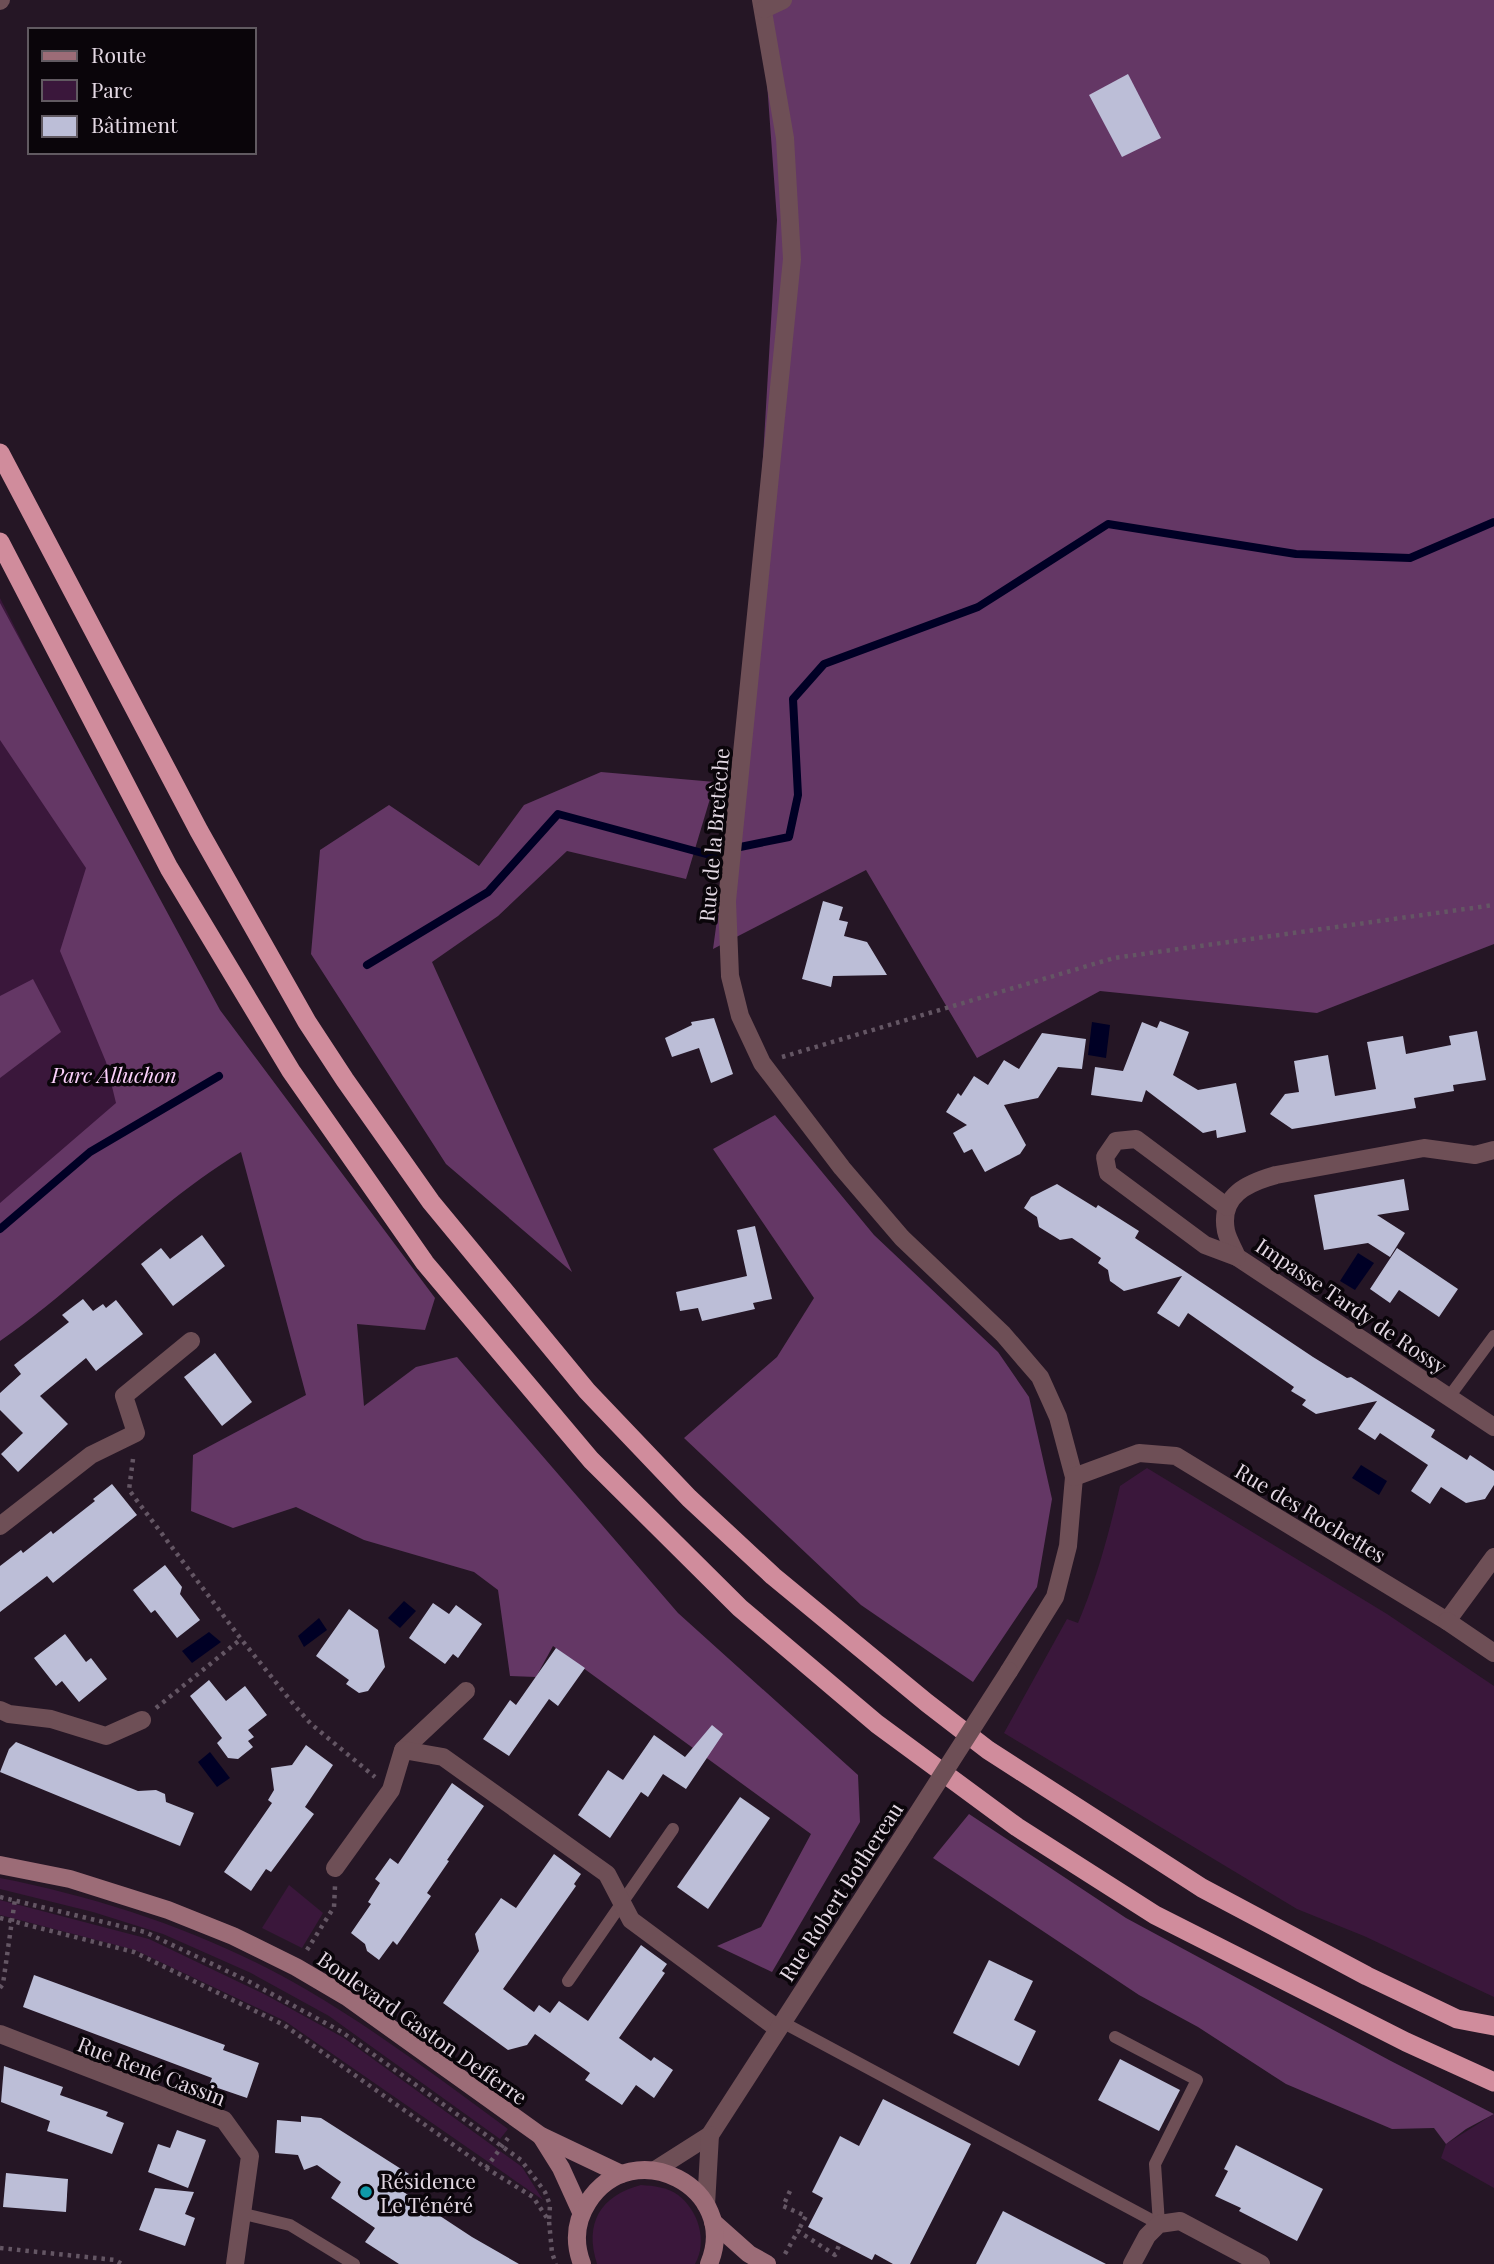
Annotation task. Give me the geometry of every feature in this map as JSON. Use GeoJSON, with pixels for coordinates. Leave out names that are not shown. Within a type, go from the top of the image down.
{"type":"FeatureCollection","features":[{"type":"Feature","properties":{"kind":"highway"},"geometry":{"type":"LineString","coordinates":[[0,453],[199,831],[307,1022],[430,1202],[587,1391],[689,1498],[773,1576],[988,1750],[1202,1888],[1367,1976],[1494,2034]]}},
{"type":"Feature","properties":{"kind":"highway"},"geometry":{"type":"LineString","coordinates":[[0,542],[169,868],[291,1071],[425,1263],[591,1460],[740,1608],[877,1724],[1017,1827],[1155,1915],[1406,2042],[1494,2082]]}},
{"type":"Feature","properties":{"kind":"highway"},"geometry":{"type":"LineString","coordinates":[[1457,2019],[1494,2026]]}},
{"type":"Feature","properties":{"kind":"main road","name":"Boulevard Gaston Defferre"},"geometry":{"type":"LineString","coordinates":[[0,1865],[70,1879],[168,1910],[233,1936],[296,1967],[376,2018],[541,2136],[621,2174]]}},
{"type":"Feature","properties":{"kind":"main road","name":"Boulevard Gaston Defferre"},"geometry":{"type":"LineString","coordinates":[[541,2136],[561,2168],[581,2212]]}},
{"type":"Feature","properties":{"kind":"main road"},"geometry":{"type":"LineString","coordinates":[[582,2264],[577,2251],[576,2232],[581,2212],[596,2190],[608,2180],[638,2170],[655,2170],[675,2176],[693,2188],[706,2205],[713,2222],[715,2239],[709,2264]]}},
{"type":"Feature","properties":{"kind":"main road"},"geometry":{"type":"LineString","coordinates":[[713,2222],[749,2254],[767,2264]]}},
{"type":"Feature","properties":{"kind":"street"},"geometry":{"type":"LineString","coordinates":[[763,5],[783,0]]}},
{"type":"Feature","properties":{"kind":"street","name":"Rue de la Bretèche"},"geometry":{"type":"LineString","coordinates":[[763,5],[785,138],[792,259],[727,901],[730,976],[740,1016],[762,1063],[842,1168],[902,1238],[1003,1334],[1040,1377],[1058,1417],[1074,1477],[1068,1546],[1055,1597],[1009,1671]]}},
{"type":"Feature","properties":{"kind":"street"},"geometry":{"type":"LineString","coordinates":[[1237,1257],[1205,1245],[1108,1173],[1105,1157],[1116,1141],[1136,1139],[1227,1207],[1237,1192],[1254,1181],[1276,1175],[1424,1148],[1475,1155],[1494,1150]]}},
{"type":"Feature","properties":{"kind":"street","name":"Impasse Tardy de Rossy"},"geometry":{"type":"LineString","coordinates":[[1227,1207],[1226,1230],[1237,1257],[1494,1427]]}},
{"type":"Feature","properties":{"kind":"street"},"geometry":{"type":"LineString","coordinates":[[0,1526],[91,1455],[136,1433],[124,1395],[191,1341]]}},
{"type":"Feature","properties":{"kind":"street","name":"Rue des Rochettes"},"geometry":{"type":"LineString","coordinates":[[1074,1477],[1139,1453],[1176,1456],[1447,1620],[1494,1653]]}},
{"type":"Feature","properties":{"kind":"street"},"geometry":{"type":"LineString","coordinates":[[1447,1620],[1494,1557]]}},
{"type":"Feature","properties":{"kind":"street","name":"Rue Robert Bothereau"},"geometry":{"type":"LineString","coordinates":[[655,2170],[710,2135],[1009,1671]]}},
{"type":"Feature","properties":{"kind":"street"},"geometry":{"type":"LineString","coordinates":[[335,1868],[391,1790],[403,1750],[466,1691]]}},
{"type":"Feature","properties":{"kind":"street"},"geometry":{"type":"LineString","coordinates":[[0,1710],[9,1714],[51,1719],[106,1737],[142,1720]]}},
{"type":"Feature","properties":{"kind":"street"},"geometry":{"type":"LineString","coordinates":[[403,1750],[443,1757],[607,1874],[631,1920],[780,2025]]}},
{"type":"Feature","properties":{"kind":"street","name":"Rue René Cassin"},"geometry":{"type":"LineString","coordinates":[[0,2034],[224,2120],[250,2155],[234,2264]]}},
{"type":"Feature","properties":{"kind":"street","name":"Rue Robert Bothereau"},"geometry":{"type":"LineString","coordinates":[[706,2205],[710,2135]]}},
{"type":"Feature","properties":{"kind":"street"},"geometry":{"type":"LineString","coordinates":[[1132,2264],[1147,2235],[1159,2224],[1180,2221],[1261,2264]]}},
{"type":"Feature","properties":{"kind":"lane"},"geometry":{"type":"LineString","coordinates":[[1449,1397],[1494,1336]]}},
{"type":"Feature","properties":{"kind":"lane"},"geometry":{"type":"LineString","coordinates":[[568,1981],[673,1829]]}},
{"type":"Feature","properties":{"kind":"lane"},"geometry":{"type":"LineString","coordinates":[[780,2025],[1159,2224]]}},
{"type":"Feature","properties":{"kind":"lane"},"geometry":{"type":"LineString","coordinates":[[1115,2037],[1197,2080],[1155,2164],[1159,2224]]}},
{"type":"Feature","properties":{"kind":"lane"},"geometry":{"type":"LineString","coordinates":[[240,2213],[290,2225],[354,2264]]}},
{"type":"Feature","properties":{"kind":"path"},"geometry":{"type":"LineString","coordinates":[[762,1063],[1114,958],[1494,905]]}},
{"type":"Feature","properties":{"kind":"path"},"geometry":{"type":"LineString","coordinates":[[136,1433],[129,1490],[241,1639],[311,1724],[391,1790]]}},
{"type":"Feature","properties":{"kind":"path"},"geometry":{"type":"LineString","coordinates":[[142,1720],[241,1639]]}},
{"type":"Feature","properties":{"kind":"path"},"geometry":{"type":"LineString","coordinates":[[296,1967],[334,1907],[335,1868]]}},
{"type":"Feature","properties":{"kind":"path"},"geometry":{"type":"LineString","coordinates":[[0,1897],[145,1932],[248,1981],[342,2032],[521,2160],[545,2192],[550,2205],[552,2253],[556,2264]]}},
{"type":"Feature","properties":{"kind":"path"},"geometry":{"type":"LineString","coordinates":[[0,1988],[3,1984],[15,1899]]}},
{"type":"Feature","properties":{"kind":"path"},"geometry":{"type":"LineString","coordinates":[[0,1919],[134,1952],[284,2025],[486,2168],[533,2197],[549,2221]]}},
{"type":"Feature","properties":{"kind":"path"},"geometry":{"type":"LineString","coordinates":[[486,2168],[521,2122]]}},
{"type":"Feature","properties":{"kind":"path"},"geometry":{"type":"LineString","coordinates":[[780,2264],[806,2216],[783,2206],[790,2191]]}},
{"type":"Feature","properties":{"kind":"path"},"geometry":{"type":"LineString","coordinates":[[798,2231],[835,2255],[840,2243]]}},
{"type":"Feature","properties":{"kind":"path"},"geometry":{"type":"LineString","coordinates":[[0,2248],[115,2260],[122,2264]]}},
{"type":"Feature","properties":{"kind":"green space"},"geometry":{"type":"Polygon","coordinates":[[[761,0],[1494,0],[1494,944],[1317,1013],[1100,991],[977,1058],[866,870],[713,949],[750,678],[777,220],[761,0]]]}},
{"type":"Feature","properties":{"kind":"green space","name":"Parc Alluchon"},"geometry":{"type":"Polygon","coordinates":[[[0,598],[256,1105],[0,1312],[0,598]]]}},
{"type":"Feature","properties":{"kind":"green space"},"geometry":{"type":"Polygon","coordinates":[[[0,603],[220,1010],[435,1298],[425,1330],[357,1324],[364,1406],[416,1367],[457,1357],[678,1613],[858,1775],[860,1822],[772,1972],[717,1946],[761,1927],[811,1834],[553,1646],[536,1677],[510,1676],[498,1590],[474,1572],[364,1540],[296,1507],[233,1528],[191,1511],[193,1455],[306,1395],[241,1152],[178,1195],[61,1294],[0,1341],[0,1203],[116,1103],[106,1062],[60,951],[86,868],[0,740],[0,603]]]}},
{"type":"Feature","properties":{"kind":"green space"},"geometry":{"type":"Polygon","coordinates":[[[601,772],[715,782],[686,879],[567,851],[498,916],[432,962],[572,1272],[446,1164],[311,954],[320,850],[389,805],[479,866],[524,805],[601,772]]]}},
{"type":"Feature","properties":{"kind":"green space"},"geometry":{"type":"Polygon","coordinates":[[[33,979],[61,1032],[0,1078],[0,996],[33,979]]]}},
{"type":"Feature","properties":{"kind":"green space"},"geometry":{"type":"Polygon","coordinates":[[[775,1115],[874,1235],[998,1352],[1029,1397],[1052,1499],[1037,1587],[973,1682],[861,1605],[684,1438],[777,1357],[814,1298],[713,1149],[775,1115]]]}},
{"type":"Feature","properties":{"kind":"green space"},"geometry":{"type":"Polygon","coordinates":[[[1147,1468],[1387,1614],[1494,1686],[1494,1997],[1364,1936],[1297,1909],[1004,1733],[1067,1619],[1078,1623],[1102,1555],[1120,1486],[1147,1468]]]}},
{"type":"Feature","properties":{"kind":"green space"},"geometry":{"type":"Polygon","coordinates":[[[969,1814],[1126,1918],[1494,2114],[1466,2129],[1446,2144],[1434,2128],[1392,2129],[1286,2084],[1198,2027],[1139,1995],[933,1858],[969,1814]]]}},
{"type":"Feature","properties":{"kind":"green space"},"geometry":{"type":"Polygon","coordinates":[[[0,1878],[80,1897],[158,1921],[271,1970],[359,2022],[508,2129],[500,2139],[329,2016],[251,1973],[163,1934],[93,1912],[0,1889],[0,1878]]]}},
{"type":"Feature","properties":{"kind":"green space"},"geometry":{"type":"Polygon","coordinates":[[[289,1885],[323,1913],[302,1948],[262,1928],[289,1885]]]}},
{"type":"Feature","properties":{"kind":"green space"},"geometry":{"type":"Polygon","coordinates":[[[0,1900],[149,1939],[264,1994],[344,2038],[522,2167],[543,2200],[285,2021],[135,1950],[0,1915],[0,1900]]]}},
{"type":"Feature","properties":{"kind":"green space"},"geometry":{"type":"Polygon","coordinates":[[[1494,2114],[1494,2188],[1441,2158],[1446,2144],[1494,2114]]]}},
{"type":"Feature","properties":{"kind":"green space"},"geometry":{"type":"Polygon","coordinates":[[[641,2185],[669,2190],[685,2201],[691,2209],[701,2236],[695,2264],[597,2264],[593,2236],[599,2213],[615,2196],[641,2185]]]}},
{"type":"Feature","properties":{"kind":"water"},"geometry":{"type":"Polygon","coordinates":[[[1092,1022],[1110,1025],[1106,1058],[1088,1055],[1092,1022]]]}},
{"type":"Feature","properties":{"kind":"water"},"geometry":{"type":"Polygon","coordinates":[[[1358,1253],[1374,1263],[1355,1290],[1340,1281],[1358,1253]]]}},
{"type":"Feature","properties":{"kind":"water"},"geometry":{"type":"Polygon","coordinates":[[[1361,1465],[1387,1481],[1379,1495],[1352,1478],[1361,1465]]]}},
{"type":"Feature","properties":{"kind":"water"},"geometry":{"type":"Polygon","coordinates":[[[404,1601],[416,1611],[400,1628],[388,1618],[404,1601]]]}},
{"type":"Feature","properties":{"kind":"water"},"geometry":{"type":"Polygon","coordinates":[[[319,1618],[327,1630],[304,1647],[298,1636],[319,1618]]]}},
{"type":"Feature","properties":{"kind":"water"},"geometry":{"type":"Polygon","coordinates":[[[209,1632],[221,1642],[192,1663],[182,1651],[209,1632]]]}},
{"type":"Feature","properties":{"kind":"water"},"geometry":{"type":"Polygon","coordinates":[[[210,1752],[230,1778],[217,1787],[198,1762],[210,1752]]]}},
{"type":"Feature","properties":{"kind":"building"},"geometry":{"type":"Polygon","coordinates":[[[1128,74],[1161,138],[1122,157],[1089,95],[1128,74]]]}},
{"type":"Feature","properties":{"kind":"building"},"geometry":{"type":"Polygon","coordinates":[[[823,901],[843,907],[839,920],[848,922],[844,936],[867,942],[887,975],[833,976],[831,987],[802,979],[823,901]]]}},
{"type":"Feature","properties":{"kind":"building"},"geometry":{"type":"Polygon","coordinates":[[[714,1018],[733,1074],[711,1083],[699,1048],[672,1057],[665,1038],[692,1025],[691,1022],[714,1018]]]}},
{"type":"Feature","properties":{"kind":"building"},"geometry":{"type":"Polygon","coordinates":[[[1160,1021],[1189,1032],[1173,1075],[1198,1090],[1236,1083],[1246,1132],[1217,1138],[1216,1130],[1203,1133],[1146,1090],[1142,1102],[1091,1095],[1095,1067],[1123,1071],[1142,1022],[1157,1028],[1160,1021]]]}},
{"type":"Feature","properties":{"kind":"building"},"geometry":{"type":"Polygon","coordinates":[[[1477,1031],[1486,1080],[1453,1085],[1454,1091],[1414,1098],[1416,1108],[1292,1129],[1270,1114],[1285,1094],[1299,1092],[1294,1061],[1328,1055],[1335,1096],[1376,1089],[1367,1042],[1403,1036],[1406,1054],[1451,1045],[1449,1036],[1477,1031]]]}},
{"type":"Feature","properties":{"kind":"building"},"geometry":{"type":"Polygon","coordinates":[[[1042,1033],[1086,1039],[1082,1069],[1058,1067],[1038,1098],[1004,1105],[1026,1145],[1020,1154],[985,1172],[972,1149],[964,1153],[953,1133],[967,1125],[946,1112],[958,1093],[961,1096],[974,1076],[988,1085],[1004,1060],[1019,1069],[1042,1033]]]}},
{"type":"Feature","properties":{"kind":"building"},"geometry":{"type":"Polygon","coordinates":[[[1404,1179],[1409,1210],[1377,1215],[1405,1233],[1390,1257],[1368,1243],[1324,1250],[1314,1195],[1404,1179]]]}},
{"type":"Feature","properties":{"kind":"building"},"geometry":{"type":"Polygon","coordinates":[[[1057,1184],[1096,1208],[1098,1205],[1139,1231],[1135,1238],[1313,1357],[1347,1378],[1351,1377],[1435,1430],[1431,1437],[1467,1460],[1470,1455],[1494,1471],[1494,1485],[1485,1499],[1466,1503],[1441,1487],[1430,1504],[1411,1491],[1428,1465],[1380,1433],[1375,1440],[1358,1429],[1377,1401],[1316,1414],[1302,1405],[1306,1400],[1291,1391],[1294,1387],[1188,1313],[1179,1327],[1157,1313],[1182,1276],[1124,1291],[1110,1281],[1108,1270],[1098,1263],[1101,1258],[1072,1238],[1060,1240],[1039,1227],[1037,1217],[1024,1208],[1031,1197],[1057,1184]]]}},
{"type":"Feature","properties":{"kind":"building"},"geometry":{"type":"Polygon","coordinates":[[[755,1226],[772,1299],[753,1303],[755,1309],[702,1321],[698,1308],[680,1311],[676,1292],[747,1276],[737,1230],[755,1226]]]}},
{"type":"Feature","properties":{"kind":"building"},"geometry":{"type":"Polygon","coordinates":[[[202,1235],[225,1266],[173,1306],[141,1264],[161,1248],[170,1259],[202,1235]]]}},
{"type":"Feature","properties":{"kind":"building"},"geometry":{"type":"Polygon","coordinates":[[[1397,1248],[1458,1289],[1439,1317],[1399,1290],[1390,1303],[1370,1289],[1397,1248]]]}},
{"type":"Feature","properties":{"kind":"building"},"geometry":{"type":"Polygon","coordinates":[[[83,1299],[93,1311],[103,1304],[106,1308],[116,1300],[143,1334],[96,1371],[86,1358],[40,1396],[68,1424],[18,1472],[1,1454],[23,1433],[0,1410],[0,1393],[21,1374],[14,1365],[69,1322],[62,1315],[83,1299]]]}},
{"type":"Feature","properties":{"kind":"building"},"geometry":{"type":"Polygon","coordinates":[[[215,1353],[252,1402],[222,1426],[184,1377],[215,1353]]]}},
{"type":"Feature","properties":{"kind":"building"},"geometry":{"type":"Polygon","coordinates":[[[112,1484],[137,1515],[53,1583],[47,1576],[0,1612],[0,1566],[21,1550],[23,1553],[51,1531],[53,1534],[112,1484]]]}},
{"type":"Feature","properties":{"kind":"building"},"geometry":{"type":"Polygon","coordinates":[[[165,1565],[182,1587],[180,1594],[200,1620],[177,1638],[155,1610],[151,1613],[133,1590],[165,1565]]]}},
{"type":"Feature","properties":{"kind":"building"},"geometry":{"type":"Polygon","coordinates":[[[433,1603],[449,1614],[456,1605],[482,1624],[458,1658],[453,1654],[445,1664],[409,1638],[433,1603]]]}},
{"type":"Feature","properties":{"kind":"building"},"geometry":{"type":"Polygon","coordinates":[[[349,1609],[378,1630],[385,1667],[368,1691],[359,1693],[346,1684],[349,1680],[316,1656],[349,1609]]]}},
{"type":"Feature","properties":{"kind":"building"},"geometry":{"type":"Polygon","coordinates":[[[65,1634],[86,1662],[91,1658],[107,1679],[79,1702],[62,1681],[56,1686],[34,1658],[65,1634]]]}},
{"type":"Feature","properties":{"kind":"building"},"geometry":{"type":"Polygon","coordinates":[[[556,1648],[585,1668],[558,1706],[549,1699],[509,1756],[483,1739],[510,1700],[516,1705],[556,1648]]]}},
{"type":"Feature","properties":{"kind":"building"},"geometry":{"type":"Polygon","coordinates":[[[209,1680],[226,1701],[245,1686],[267,1715],[248,1730],[254,1737],[248,1741],[253,1747],[238,1759],[228,1758],[217,1743],[222,1738],[190,1696],[209,1680]]]}},
{"type":"Feature","properties":{"kind":"building"},"geometry":{"type":"Polygon","coordinates":[[[712,1725],[723,1734],[686,1789],[663,1774],[648,1797],[641,1792],[610,1838],[578,1815],[608,1770],[623,1780],[654,1735],[685,1757],[712,1725]]]}},
{"type":"Feature","properties":{"kind":"building"},"geometry":{"type":"Polygon","coordinates":[[[16,1742],[138,1791],[156,1790],[165,1794],[166,1802],[194,1813],[180,1846],[0,1772],[9,1749],[16,1742]]]}},
{"type":"Feature","properties":{"kind":"building"},"geometry":{"type":"Polygon","coordinates":[[[306,1745],[333,1765],[305,1807],[314,1814],[271,1872],[266,1869],[251,1891],[224,1872],[272,1803],[268,1800],[274,1790],[271,1768],[292,1765],[306,1745]]]}},
{"type":"Feature","properties":{"kind":"building"},"geometry":{"type":"Polygon","coordinates":[[[452,1783],[484,1806],[427,1893],[431,1896],[397,1945],[393,1941],[379,1960],[351,1933],[371,1904],[368,1902],[380,1883],[375,1879],[390,1858],[398,1864],[452,1783]]]}},
{"type":"Feature","properties":{"kind":"building"},"geometry":{"type":"Polygon","coordinates":[[[740,1797],[770,1818],[708,1909],[677,1887],[740,1797]]]}},
{"type":"Feature","properties":{"kind":"building"},"geometry":{"type":"Polygon","coordinates":[[[554,1854],[581,1874],[574,1884],[576,1886],[503,1989],[534,2012],[539,2005],[550,2013],[559,2001],[588,2021],[641,1945],[667,1964],[662,1971],[665,1973],[619,2038],[651,2061],[654,2057],[673,2070],[654,2098],[636,2085],[622,2105],[585,2080],[590,2073],[535,2034],[527,2045],[508,2050],[443,2003],[479,1951],[475,1934],[501,1898],[516,1908],[554,1854]]]}},
{"type":"Feature","properties":{"kind":"building"},"geometry":{"type":"Polygon","coordinates":[[[989,1960],[1033,1981],[1014,2020],[1036,2031],[1019,2066],[953,2033],[989,1960]]]}},
{"type":"Feature","properties":{"kind":"building"},"geometry":{"type":"Polygon","coordinates":[[[34,1975],[225,2045],[223,2050],[259,2063],[247,2098],[209,2085],[212,2078],[23,2007],[34,1975]]]}},
{"type":"Feature","properties":{"kind":"building"},"geometry":{"type":"Polygon","coordinates":[[[1120,2059],[1180,2090],[1159,2131],[1098,2100],[1120,2059]]]}},
{"type":"Feature","properties":{"kind":"building"},"geometry":{"type":"Polygon","coordinates":[[[4,2066],[63,2087],[60,2095],[108,2112],[106,2116],[124,2123],[112,2154],[47,2131],[50,2121],[1,2102],[4,2066]]]}},
{"type":"Feature","properties":{"kind":"building"},"geometry":{"type":"Polygon","coordinates":[[[883,2099],[971,2144],[910,2264],[893,2264],[875,2254],[872,2260],[808,2227],[823,2198],[812,2192],[840,2136],[859,2146],[883,2099]]]}},
{"type":"Feature","properties":{"kind":"building","name":"Résidence Le Ténéré"},"geometry":{"type":"Polygon","coordinates":[[[301,2116],[321,2118],[409,2174],[399,2189],[519,2264],[399,2264],[365,2242],[375,2228],[331,2198],[341,2182],[317,2165],[304,2170],[298,2155],[275,2153],[277,2120],[301,2122],[301,2116]]]}},
{"type":"Feature","properties":{"kind":"building"},"geometry":{"type":"Polygon","coordinates":[[[177,2130],[206,2140],[188,2188],[148,2172],[158,2144],[170,2148],[177,2130]]]}},
{"type":"Feature","properties":{"kind":"building"},"geometry":{"type":"Polygon","coordinates":[[[1236,2145],[1323,2189],[1297,2241],[1215,2196],[1228,2171],[1224,2169],[1236,2145]]]}},
{"type":"Feature","properties":{"kind":"building"},"geometry":{"type":"Polygon","coordinates":[[[6,2173],[68,2179],[66,2212],[3,2207],[6,2173]]]}},
{"type":"Feature","properties":{"kind":"building"},"geometry":{"type":"Polygon","coordinates":[[[155,2188],[194,2192],[185,2214],[195,2218],[185,2246],[139,2230],[155,2188]]]}},
{"type":"Feature","properties":{"kind":"building"},"geometry":{"type":"Polygon","coordinates":[[[1003,2211],[1106,2264],[976,2264],[1003,2211]]]}},
{"type":"Feature","properties":{"kind":"waterway"},"geometry":{"type":"LineString","coordinates":[[367,965],[488,892],[558,814],[706,854],[789,837],[798,795],[793,699],[824,664],[978,607],[1108,524],[1296,554],[1410,558],[1494,522]]}},
{"type":"Feature","properties":{"kind":"waterway"},"geometry":{"type":"LineString","coordinates":[[0,1229],[90,1152],[219,1076]]}},
{"type":"Feature","properties":{"kind":"place","name":"Résidence Le Ténéré"},"geometry":{"type":"Point","coordinates":[366,2192]}}]}
